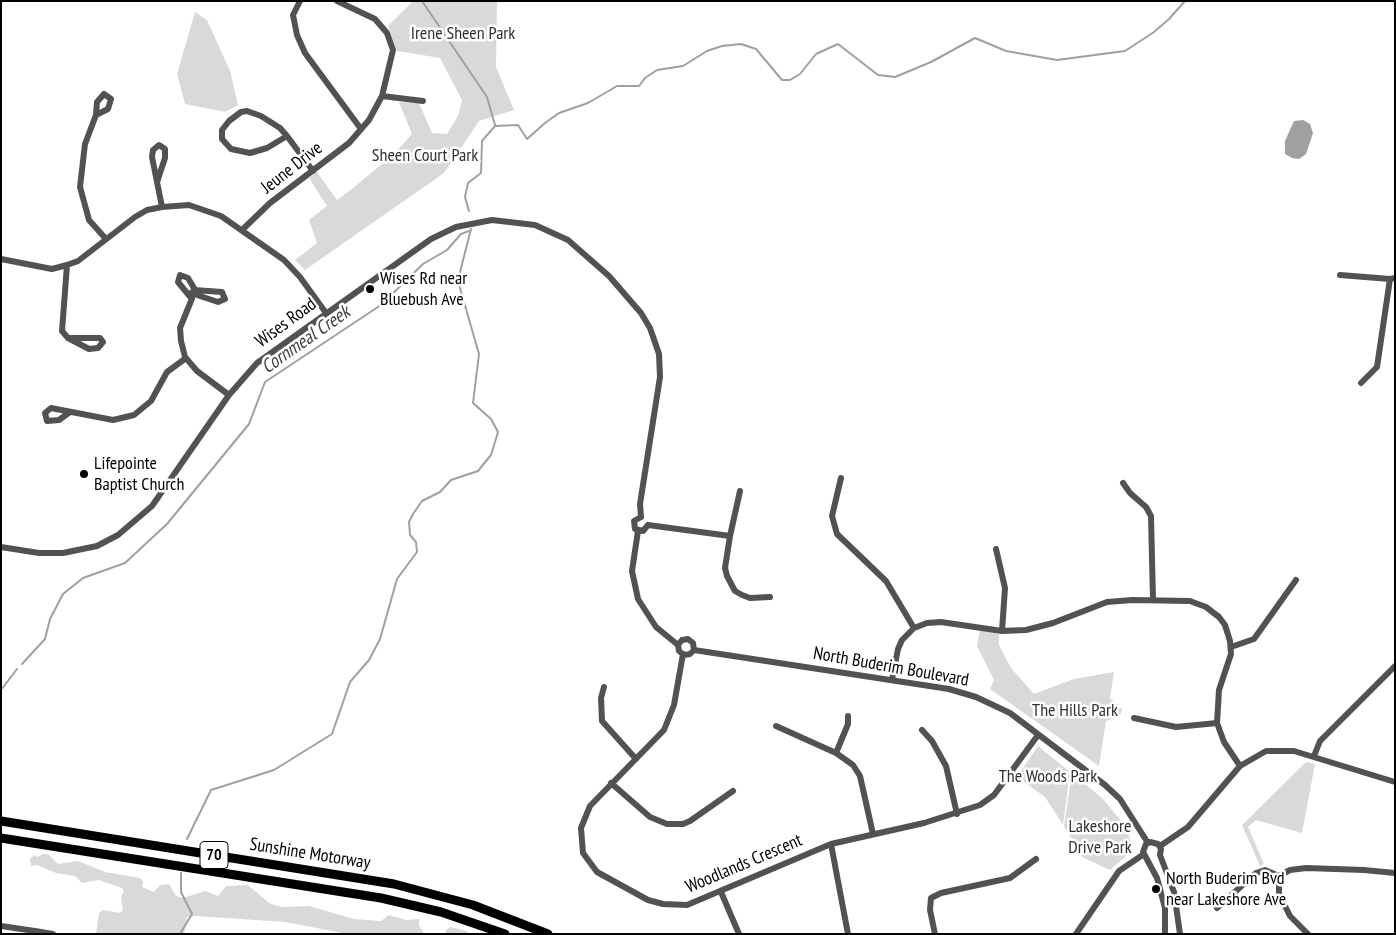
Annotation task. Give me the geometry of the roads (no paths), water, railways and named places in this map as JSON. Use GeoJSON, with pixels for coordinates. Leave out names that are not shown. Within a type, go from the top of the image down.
{"type":"FeatureCollection","features":[{"type":"Feature","properties":{"kind":"highway","name":"Sunshine Motorway"},"geometry":{"type":"LineString","coordinates":[[1,821],[361,878],[445,897],[508,917],[548,934]]}},
{"type":"Feature","properties":{"kind":"highway","name":"Sunshine Motorway"},"geometry":{"type":"LineString","coordinates":[[1,838],[348,892],[440,912],[505,934]]}},
{"type":"Feature","properties":{"kind":"street"},"geometry":{"type":"LineString","coordinates":[[300,1],[293,15],[297,35],[305,53],[360,129]]}},
{"type":"Feature","properties":{"kind":"street","name":"Jeune Drive"},"geometry":{"type":"LineString","coordinates":[[242,230],[270,203],[349,143],[369,120],[382,96],[392,50],[387,33],[375,19],[337,1]]}},
{"type":"Feature","properties":{"kind":"street"},"geometry":{"type":"LineString","coordinates":[[382,96],[423,101]]}},
{"type":"Feature","properties":{"kind":"street"},"geometry":{"type":"LineString","coordinates":[[287,136],[267,148],[250,153],[232,149],[222,139],[222,130],[229,121],[241,112],[247,111],[261,116],[280,128],[287,136],[313,171]]}},
{"type":"Feature","properties":{"kind":"street"},"geometry":{"type":"LineString","coordinates":[[96,115],[85,144],[80,188],[89,220],[106,239]]}},
{"type":"Feature","properties":{"kind":"street"},"geometry":{"type":"LineString","coordinates":[[157,182],[165,158],[165,149],[159,145],[153,150],[152,157],[157,182],[162,207]]}},
{"type":"Feature","properties":{"kind":"street"},"geometry":{"type":"LineString","coordinates":[[1,259],[52,269],[67,265],[78,260],[147,210],[189,205],[221,216],[284,260],[300,277],[326,313]]}},
{"type":"Feature","properties":{"kind":"street","name":"Wises Road"},"geometry":{"type":"LineString","coordinates":[[1,547],[39,553],[63,553],[97,546],[118,535],[152,506],[229,394],[257,363],[441,234],[464,225],[492,220],[510,220],[534,225],[568,240],[609,276],[641,313],[650,328],[659,360],[660,377],[640,504],[641,517]]}},
{"type":"Feature","properties":{"kind":"street"},"geometry":{"type":"LineString","coordinates":[[67,265],[62,331],[68,338]]}},
{"type":"Feature","properties":{"kind":"street"},"geometry":{"type":"LineString","coordinates":[[1340,275],[1392,278],[1377,367],[1361,383]]}},
{"type":"Feature","properties":{"kind":"street"},"geometry":{"type":"LineString","coordinates":[[192,293],[218,292],[224,294],[225,299],[222,302],[216,302],[192,293],[182,286],[189,279],[192,293],[180,331],[181,344],[186,358],[197,371],[229,394]]}},
{"type":"Feature","properties":{"kind":"street"},"geometry":{"type":"LineString","coordinates":[[216,302],[218,292]]}},
{"type":"Feature","properties":{"kind":"street"},"geometry":{"type":"LineString","coordinates":[[70,412],[107,420],[130,417],[148,404],[167,372],[186,358]]}},
{"type":"Feature","properties":{"kind":"street"},"geometry":{"type":"LineString","coordinates":[[842,478],[832,516],[837,534],[886,581],[914,628]]}},
{"type":"Feature","properties":{"kind":"street"},"geometry":{"type":"LineString","coordinates":[[1123,483],[1151,516],[1153,600]]}},
{"type":"Feature","properties":{"kind":"street"},"geometry":{"type":"LineString","coordinates":[[740,491],[725,568],[730,584],[735,591],[750,598],[770,597]]}},
{"type":"Feature","properties":{"kind":"street"},"geometry":{"type":"LineString","coordinates":[[641,517],[647,521],[648,525],[646,530],[638,531],[633,527],[633,523],[637,518],[641,517]]}},
{"type":"Feature","properties":{"kind":"street"},"geometry":{"type":"LineString","coordinates":[[648,525],[730,536]]}},
{"type":"Feature","properties":{"kind":"street"},"geometry":{"type":"LineString","coordinates":[[638,531],[632,572],[638,599],[656,627],[678,645],[682,654],[688,654],[694,650],[693,643],[688,639],[682,640],[678,645]]}},
{"type":"Feature","properties":{"kind":"street"},"geometry":{"type":"LineString","coordinates":[[996,549],[1005,588],[1002,631]]}},
{"type":"Feature","properties":{"kind":"street"},"geometry":{"type":"LineString","coordinates":[[1231,648],[1254,639],[1296,580]]}},
{"type":"Feature","properties":{"kind":"street"},"geometry":{"type":"LineString","coordinates":[[892,680],[899,645],[906,634],[914,628],[934,622],[1002,631],[1026,630],[1044,627],[1107,602],[1190,601],[1206,607],[1225,625],[1231,648],[1230,664],[1219,690],[1217,724],[1224,742],[1240,766]]}},
{"type":"Feature","properties":{"kind":"street","name":"North Buderim Boulevard"},"geometry":{"type":"LineString","coordinates":[[694,650],[949,689],[976,697],[1010,713],[1114,793],[1148,843]]}},
{"type":"Feature","properties":{"kind":"street","name":"Woodlands Crescent"},"geometry":{"type":"LineString","coordinates":[[682,654],[674,705],[664,730],[590,806],[581,828],[583,853],[596,872],[648,900],[672,906],[687,905],[721,892],[831,844],[957,814],[980,805],[994,795],[1038,735]]}},
{"type":"Feature","properties":{"kind":"street"},"geometry":{"type":"LineString","coordinates":[[1314,756],[1320,741],[1395,666]]}},
{"type":"Feature","properties":{"kind":"street"},"geometry":{"type":"LineString","coordinates":[[604,688],[601,698],[602,722],[636,759]]}},
{"type":"Feature","properties":{"kind":"street"},"geometry":{"type":"LineString","coordinates":[[836,753],[848,724],[848,716]]}},
{"type":"Feature","properties":{"kind":"street"},"geometry":{"type":"LineString","coordinates":[[1134,718],[1176,727],[1217,724]]}},
{"type":"Feature","properties":{"kind":"street"},"geometry":{"type":"LineString","coordinates":[[776,726],[836,753],[853,765],[860,776],[873,834]]}},
{"type":"Feature","properties":{"kind":"street"},"geometry":{"type":"LineString","coordinates":[[922,730],[932,741],[946,766],[957,814]]}},
{"type":"Feature","properties":{"kind":"street"},"geometry":{"type":"LineString","coordinates":[[1160,846],[1188,827],[1240,766],[1266,751],[1294,751],[1395,782]]}},
{"type":"Feature","properties":{"kind":"street"},"geometry":{"type":"LineString","coordinates":[[612,783],[650,817],[667,824],[690,821],[733,791]]}},
{"type":"Feature","properties":{"kind":"street"},"geometry":{"type":"LineString","coordinates":[[1165,934],[1165,908],[1157,878],[1146,857],[1144,846],[1148,843],[1156,842],[1160,846],[1160,855],[1174,892],[1180,934]]}},
{"type":"Feature","properties":{"kind":"street"},"geometry":{"type":"LineString","coordinates":[[831,844],[848,934]]}},
{"type":"Feature","properties":{"kind":"street"},"geometry":{"type":"LineString","coordinates":[[1076,934],[1119,871],[1146,857],[1157,859],[1160,855]]}},
{"type":"Feature","properties":{"kind":"street"},"geometry":{"type":"LineString","coordinates":[[934,934],[930,910],[931,898],[940,893],[1010,878],[1036,859]]}},
{"type":"Feature","properties":{"kind":"street"},"geometry":{"type":"LineString","coordinates":[[1280,876],[1290,870],[1306,868],[1395,873]]}},
{"type":"Feature","properties":{"kind":"street"},"geometry":{"type":"LineString","coordinates":[[1217,908],[1256,873],[1265,870],[1280,876]]}},
{"type":"Feature","properties":{"kind":"street"},"geometry":{"type":"LineString","coordinates":[[1280,876],[1280,894],[1290,916],[1308,934]]}},
{"type":"Feature","properties":{"kind":"street"},"geometry":{"type":"LineString","coordinates":[[721,892],[739,934]]}},
{"type":"Feature","properties":{"kind":"street"},"geometry":{"type":"LineString","coordinates":[[1,926],[36,933],[53,934]]}},
{"type":"Feature","properties":{"kind":"waterway"},"geometry":{"type":"LineString","coordinates":[[422,1],[487,97],[495,125]]}},
{"type":"Feature","properties":{"kind":"waterway","name":"Cornmeal Creek"},"geometry":{"type":"LineString","coordinates":[[469,211],[465,197],[468,183],[481,173],[482,141],[495,126],[518,125],[527,139],[559,113],[588,103],[617,86],[639,86],[645,78],[657,70],[683,66],[707,51],[722,46],[741,44],[756,49],[782,80],[790,80],[800,74],[816,54],[838,44],[878,75],[895,77],[931,62],[975,38],[1006,51],[1057,60],[1125,51],[1154,32],[1185,1]]}},
{"type":"Feature","properties":{"kind":"waterway"},"geometry":{"type":"LineString","coordinates":[[187,839],[211,790],[274,770],[332,734],[350,682],[369,660],[380,639],[397,579],[417,552],[416,542],[410,535],[409,522],[413,514],[422,501],[440,492],[451,480],[478,471],[491,455],[498,432],[491,419],[473,403],[479,354],[460,288],[459,276],[471,229]]}},
{"type":"Feature","properties":{"kind":"waterway","name":"Cornmeal Creek"},"geometry":{"type":"LineString","coordinates":[[22,664],[45,639],[50,619],[63,594],[83,578],[125,563],[167,524],[249,424],[265,382],[381,305],[423,264],[447,250],[461,234],[469,231]]}},
{"type":"Feature","properties":{"kind":"waterway","name":"Cornmeal Creek"},"geometry":{"type":"LineString","coordinates":[[1,690],[17,669]]}},
{"type":"Feature","properties":{"kind":"waterway"},"geometry":{"type":"LineString","coordinates":[[180,934],[192,914],[181,892],[181,873]]}},
{"type":"Feature","properties":{"kind":"place","name":"Wises Rd near Bluebush Ave"},"geometry":{"type":"Point","coordinates":[370,289]}},
{"type":"Feature","properties":{"kind":"place","name":"Lifepointe Baptist Church"},"geometry":{"type":"Point","coordinates":[84,474]}},
{"type":"Feature","properties":{"kind":"place","name":"North Buderim Bvd near Lakeshore Ave"},"geometry":{"type":"Point","coordinates":[1156,889]}},
{"type":"Feature","properties":{"kind":"park label","name":"Irene Sheen Park"},"geometry":{"type":"Point","coordinates":[463,34]}},
{"type":"Feature","properties":{"kind":"park label","name":"Sheen Court Park"},"geometry":{"type":"Point","coordinates":[425,156]}},
{"type":"Feature","properties":{"kind":"park label","name":"The Hills Park"},"geometry":{"type":"Point","coordinates":[1075,711]}},
{"type":"Feature","properties":{"kind":"park label","name":"The Woods Park"},"geometry":{"type":"Point","coordinates":[1048,777]}},
{"type":"Feature","properties":{"kind":"park label","name":"Lakeshore Drive Park"},"geometry":{"type":"Point","coordinates":[1100,838]}}]}
